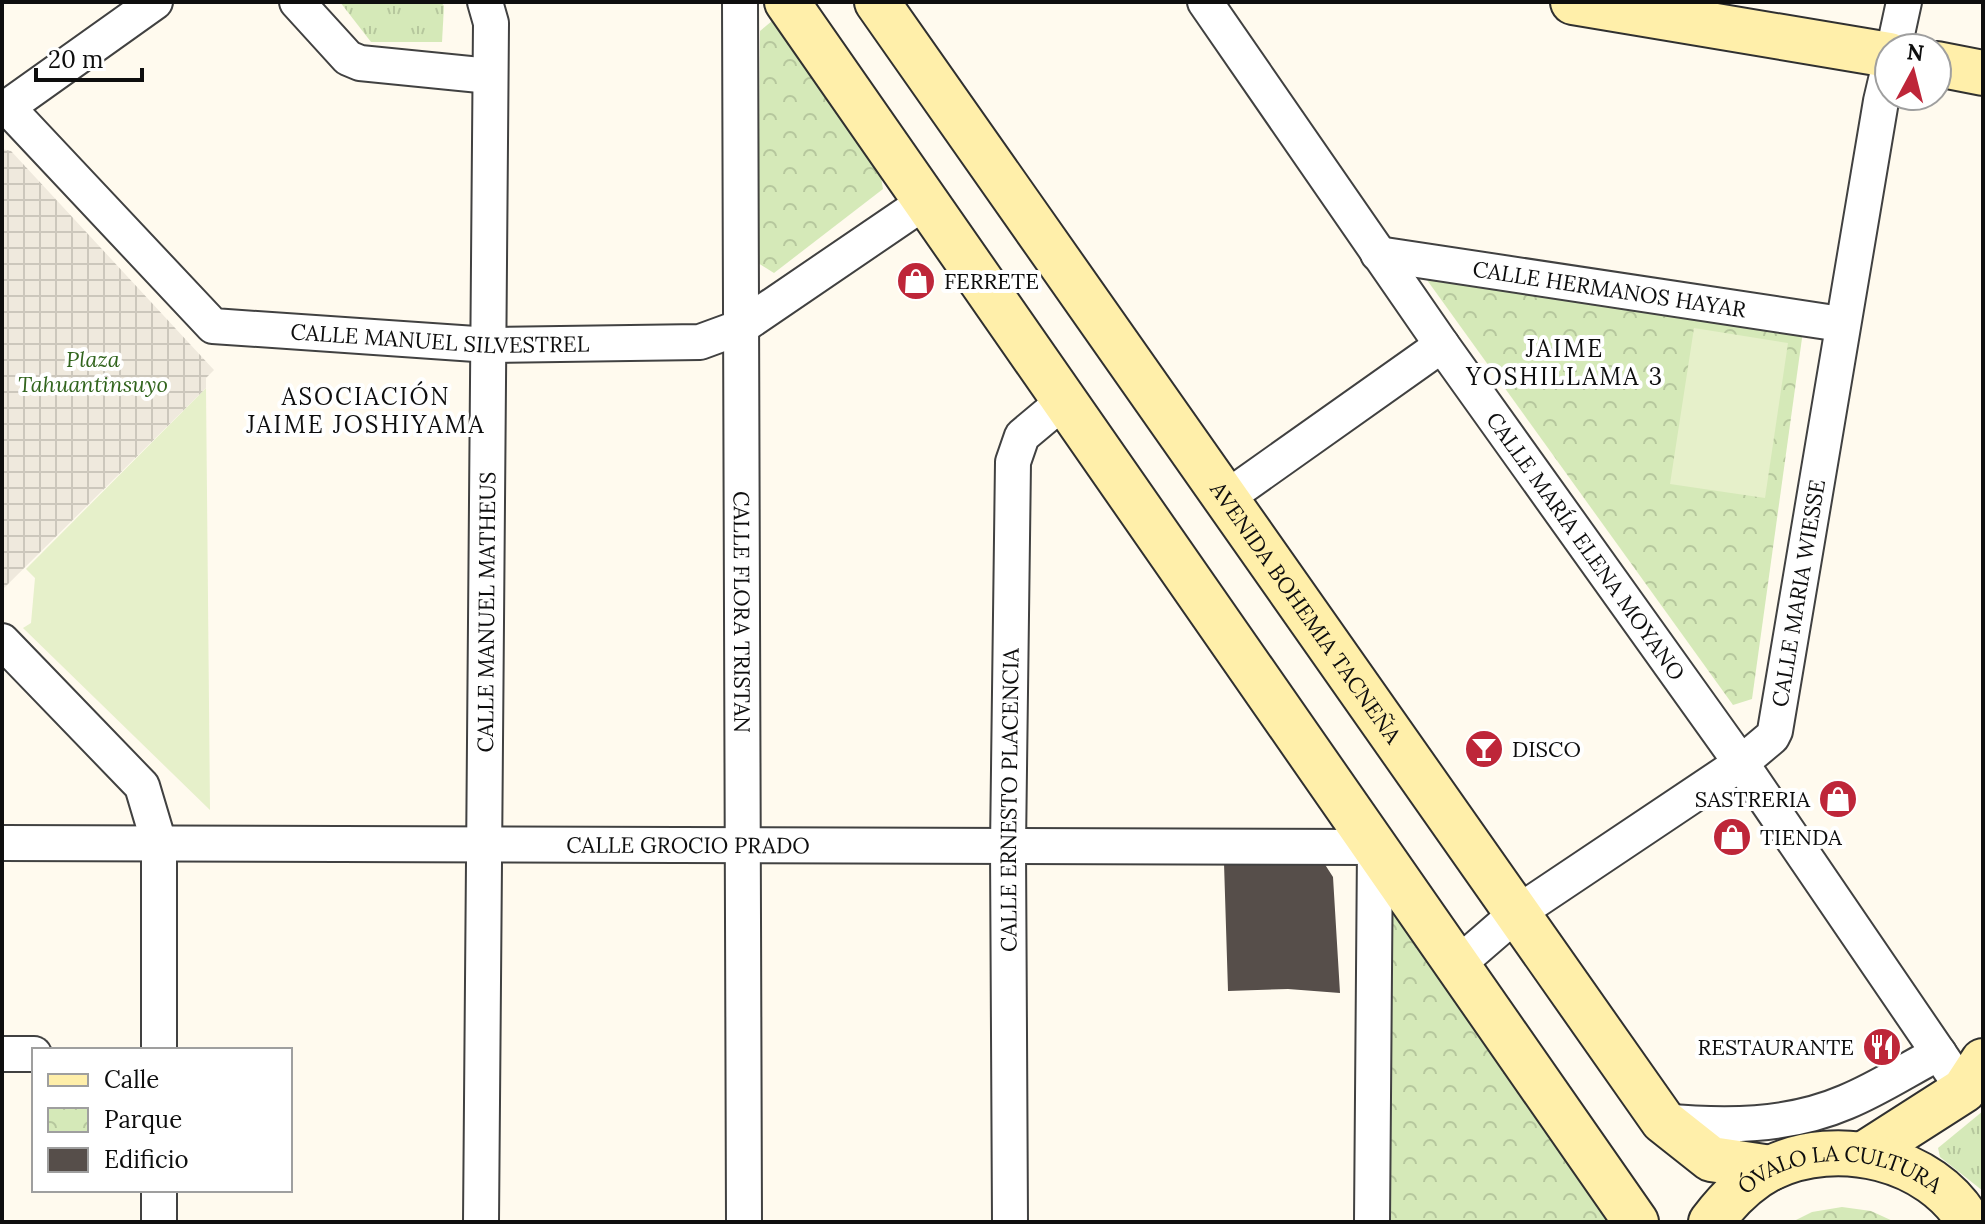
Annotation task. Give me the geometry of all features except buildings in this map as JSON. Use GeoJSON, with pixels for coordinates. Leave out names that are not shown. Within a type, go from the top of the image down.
{"type":"FeatureCollection","features":[{"type":"Feature","properties":{"kind":"main road"},"geometry":{"type":"LineString","coordinates":[[787,2],[1636,1222]]}},
{"type":"Feature","properties":{"kind":"main road","name":"AVENIDA BOHEMIA TACNEÑA"},"geometry":{"type":"LineString","coordinates":[[877,2],[1663,1121],[1711,1159],[1771,1168]]}},
{"type":"Feature","properties":{"kind":"main road"},"geometry":{"type":"LineString","coordinates":[[1573,2],[1873,52]]}},
{"type":"Feature","properties":{"kind":"main road"},"geometry":{"type":"LineString","coordinates":[[1953,67],[1983,73]]}},
{"type":"Feature","properties":{"kind":"main road"},"geometry":{"type":"LineString","coordinates":[[1864,1154],[1974,1076]]}},
{"type":"Feature","properties":{"kind":"main road","name":"ÓVALO LA CULTURA"},"geometry":{"type":"LineString","coordinates":[[1711,1222],[1738,1190],[1771,1168],[1817,1154],[1864,1154],[1904,1166],[1939,1187],[1969,1222]]}},
{"type":"Feature","properties":{"kind":"street"},"geometry":{"type":"LineString","coordinates":[[4,109],[155,2]]}},
{"type":"Feature","properties":{"kind":"street"},"geometry":{"type":"LineString","coordinates":[[297,2],[348,58],[360,63],[490,76]]}},
{"type":"Feature","properties":{"kind":"street","name":"CALLE MANUEL MATHEUS"},"geometry":{"type":"LineString","coordinates":[[481,1222],[490,345],[491,23],[485,2]]}},
{"type":"Feature","properties":{"kind":"street","name":"CALLE FLORA TRISTAN"},"geometry":{"type":"LineString","coordinates":[[740,2],[744,1222]]}},
{"type":"Feature","properties":{"kind":"street","name":"CALLE MARÍA ELENA MOYANO"},"geometry":{"type":"LineString","coordinates":[[1205,2],[1442,345],[1741,763],[1939,1053],[1974,1076]]}},
{"type":"Feature","properties":{"kind":"street"},"geometry":{"type":"LineString","coordinates":[[1897,32],[1904,2]]}},
{"type":"Feature","properties":{"kind":"street","name":"CALLE MANUEL SILVESTREL"},"geometry":{"type":"LineString","coordinates":[[4,109],[213,326],[490,345],[700,342],[741,327],[926,201]]}},
{"type":"Feature","properties":{"kind":"street","name":"CALLE MARIA WIESSE"},"geometry":{"type":"LineString","coordinates":[[1457,965],[1517,913],[1741,763],[1775,731],[1879,112]]}},
{"type":"Feature","properties":{"kind":"street","name":"CALLE HERMANOS HAYAR"},"geometry":{"type":"LineString","coordinates":[[1378,254],[1841,324]]}},
{"type":"Feature","properties":{"kind":"street"},"geometry":{"type":"LineString","coordinates":[[1226,498],[1442,345]]}},
{"type":"Feature","properties":{"kind":"street","name":"CALLE ERNESTO PLACENCIA"},"geometry":{"type":"LineString","coordinates":[[1010,1222],[1008,846],[1013,462],[1022,436],[1065,400]]}},
{"type":"Feature","properties":{"kind":"street"},"geometry":{"type":"LineString","coordinates":[[2,641],[142,786],[159,843],[159,1048]]}},
{"type":"Feature","properties":{"kind":"street","name":"CALLE GROCIO PRADO"},"geometry":{"type":"LineString","coordinates":[[2,843],[1375,847]]}},
{"type":"Feature","properties":{"kind":"street"},"geometry":{"type":"LineString","coordinates":[[1372,1222],[1375,847]]}},
{"type":"Feature","properties":{"kind":"street"},"geometry":{"type":"LineString","coordinates":[[1663,1121],[1715,1126],[1785,1120],[1845,1103],[1939,1053]]}},
{"type":"Feature","properties":{"kind":"street"},"geometry":{"type":"LineString","coordinates":[[2,1054],[32,1054]]}},
{"type":"Feature","properties":{"kind":"street"},"geometry":{"type":"LineString","coordinates":[[159,1192],[159,1222]]}},
{"type":"Feature","properties":{"kind":"green space"},"geometry":{"type":"Polygon","coordinates":[[[340,2],[441,2],[444,6],[442,42],[371,42],[340,2]]]}},
{"type":"Feature","properties":{"kind":"green space"},"geometry":{"type":"Polygon","coordinates":[[[772,21],[880,171],[883,189],[774,273],[758,263],[760,31],[772,21]]]}},
{"type":"Feature","properties":{"kind":"green space"},"geometry":{"type":"Polygon","coordinates":[[[1427,280],[1803,331],[1752,699],[1733,705],[1427,280]]]}},
{"type":"Feature","properties":{"kind":"green space"},"geometry":{"type":"Polygon","coordinates":[[[1694,328],[1788,343],[1765,498],[1670,484],[1694,328]]]}},
{"type":"Feature","properties":{"kind":"green space"},"geometry":{"type":"Polygon","coordinates":[[[206,388],[210,810],[23,628],[31,623],[35,578],[26,569],[206,388]]]}},
{"type":"Feature","properties":{"kind":"green space"},"geometry":{"type":"Polygon","coordinates":[[[1394,897],[1615,1222],[1381,1222],[1377,908],[1394,897]]]}},
{"type":"Feature","properties":{"kind":"green space"},"geometry":{"type":"Polygon","coordinates":[[[1983,1111],[1983,1191],[1940,1157],[1938,1148],[1983,1111]]]}},
{"type":"Feature","properties":{"kind":"green space"},"geometry":{"type":"Polygon","coordinates":[[[1842,1207],[1871,1211],[1895,1222],[1792,1222],[1812,1212],[1842,1207]]]}},
{"type":"Feature","properties":{"kind":"shaded area","name":"Plaza Tahuantinsuyo"},"geometry":{"type":"Polygon","coordinates":[[[2,149],[11,151],[214,370],[206,378],[206,388],[2,590],[2,149]]]}},
{"type":"Feature","properties":{"kind":"place","name":"FERRETE"},"geometry":{"type":"Point","coordinates":[916,281]}},
{"type":"Feature","properties":{"kind":"place","name":"DISCO"},"geometry":{"type":"Point","coordinates":[1484,749]}},
{"type":"Feature","properties":{"kind":"place","name":"SASTRERIA"},"geometry":{"type":"Point","coordinates":[1838,799]}},
{"type":"Feature","properties":{"kind":"place","name":"TIENDA"},"geometry":{"type":"Point","coordinates":[1732,837]}},
{"type":"Feature","properties":{"kind":"place","name":"RESTAURANTE"},"geometry":{"type":"Point","coordinates":[1882,1047]}},
{"type":"Feature","properties":{"kind":"district","name":"JAIME YOSHILLAMA 3"},"geometry":{"type":"Point","coordinates":[1565,362]}},
{"type":"Feature","properties":{"kind":"district","name":"ASOCIACIÓN JAIME JOSHIYAMA"},"geometry":{"type":"Point","coordinates":[366,410]}}]}
